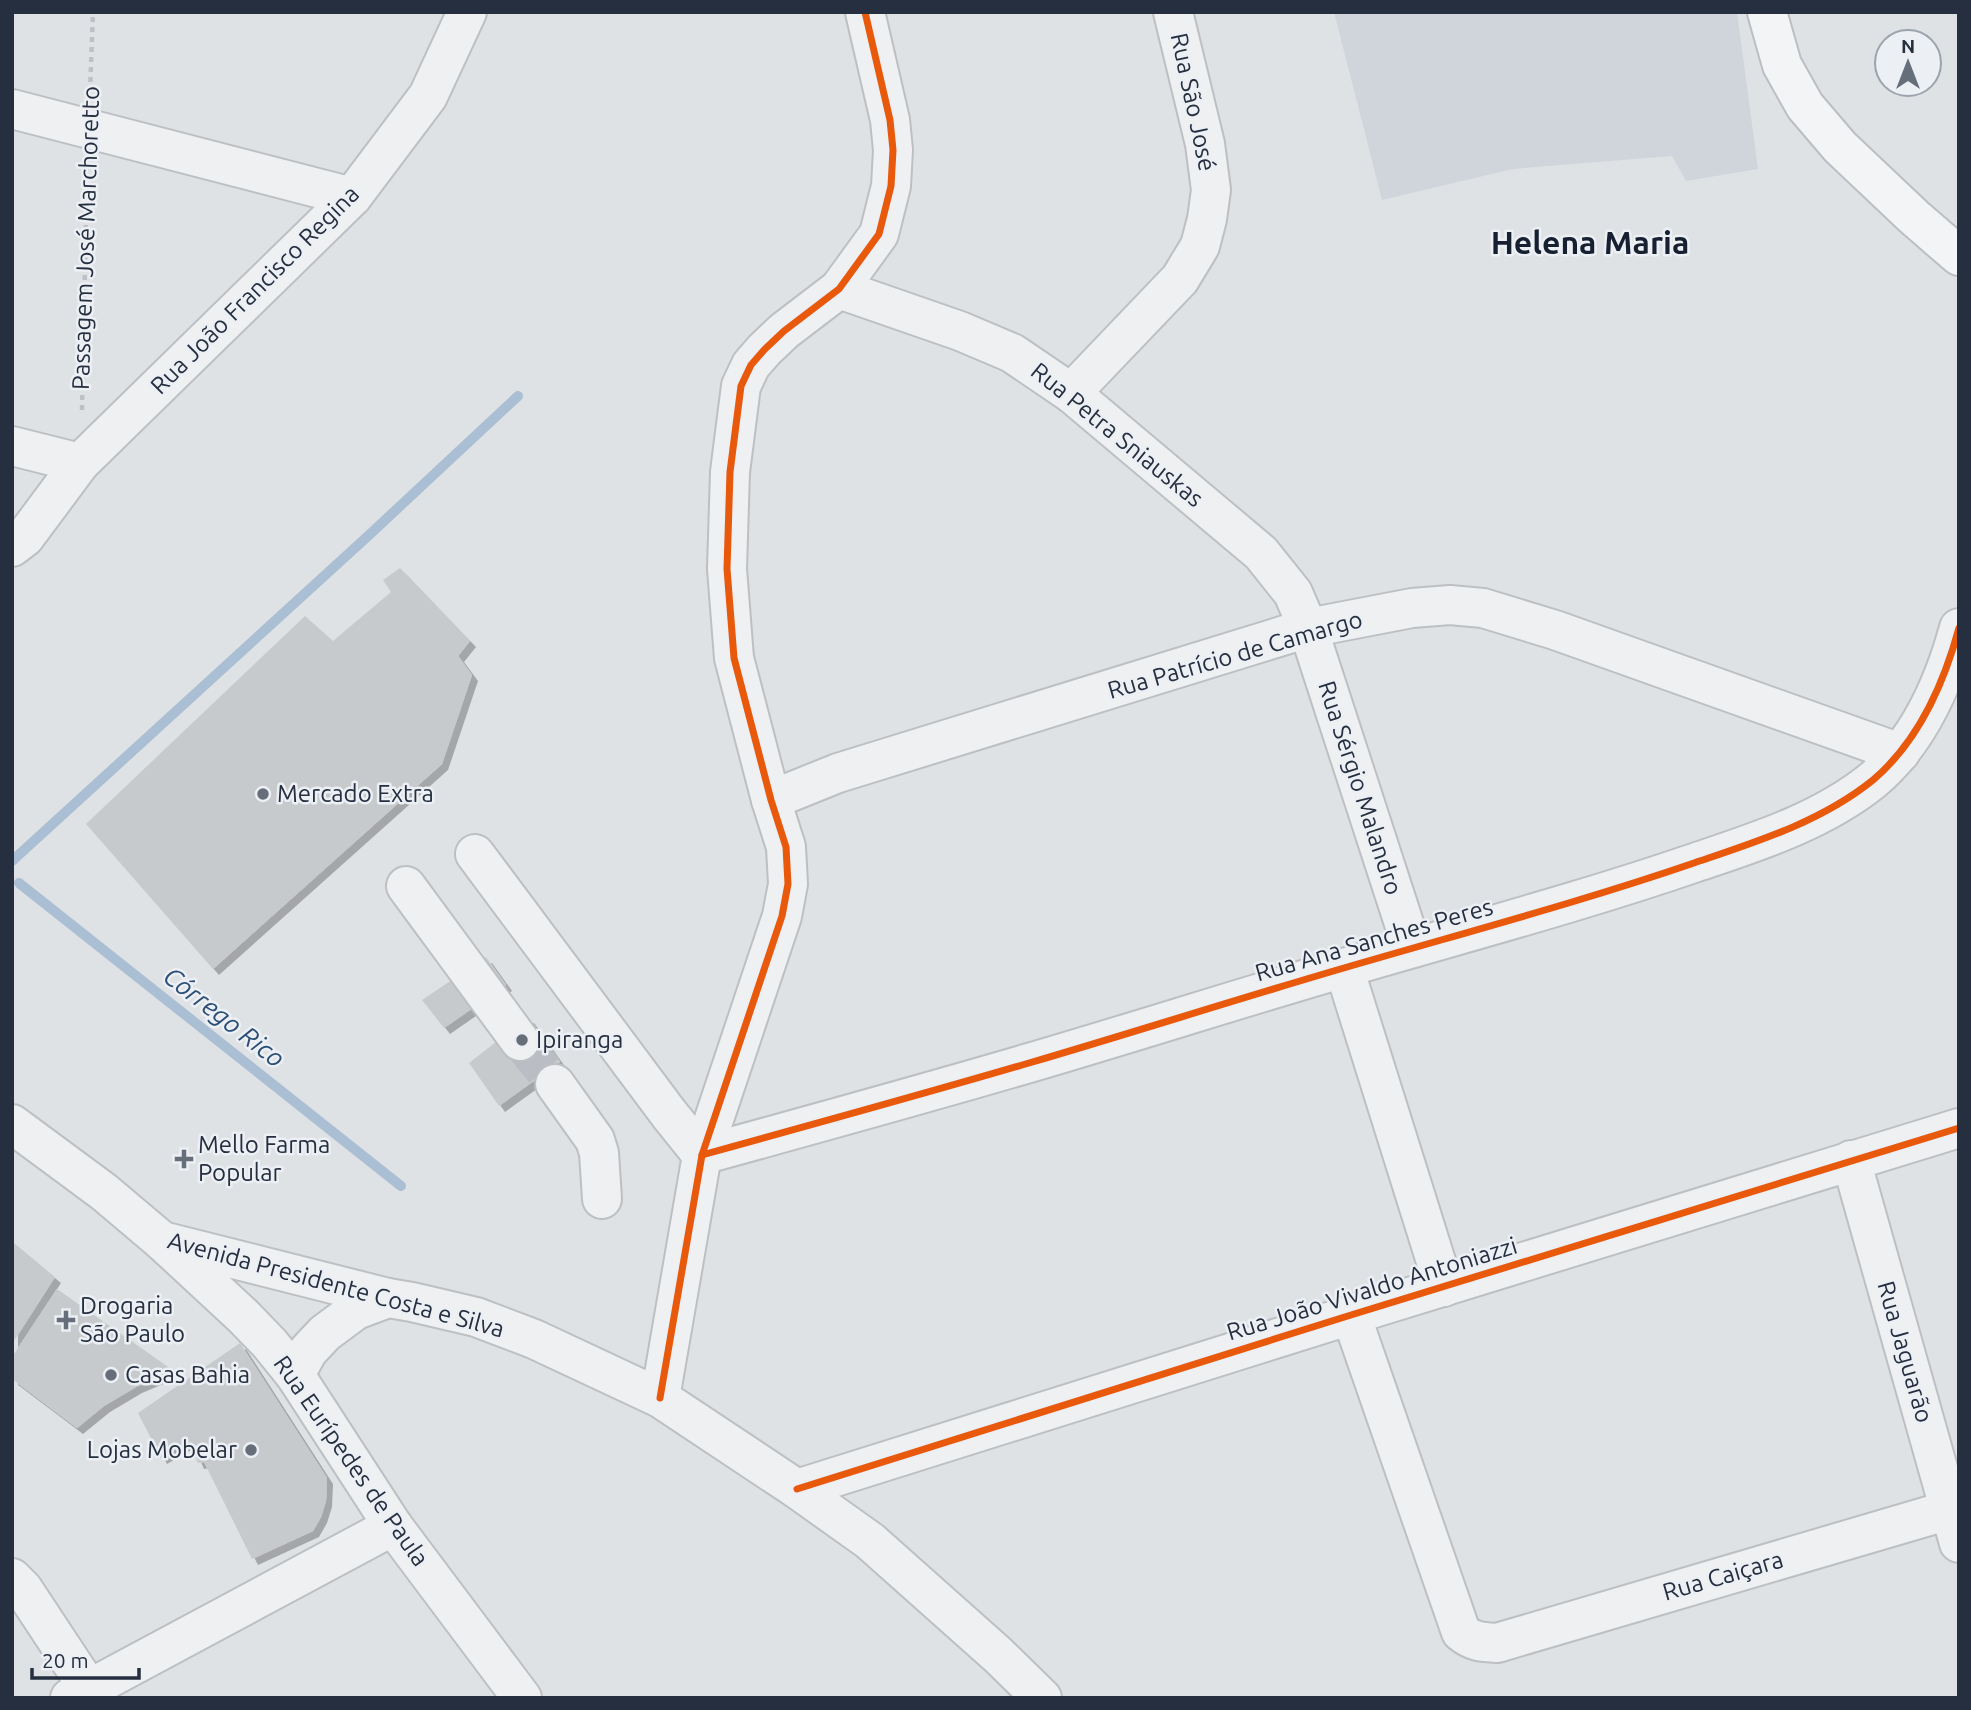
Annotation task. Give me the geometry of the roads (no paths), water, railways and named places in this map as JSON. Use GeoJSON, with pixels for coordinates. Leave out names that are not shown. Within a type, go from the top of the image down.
{"type":"FeatureCollection","features":[{"type":"Feature","properties":{"kind":"main road"},"geometry":{"type":"LineString","coordinates":[[1767,12],[1782,65],[1804,107],[1914,217],[1959,256]]}},
{"type":"Feature","properties":{"kind":"street","name":"Rua João Francisco Regina"},"geometry":{"type":"LineString","coordinates":[[12,547],[25,537],[80,463],[352,197],[428,96],[467,12]]}},
{"type":"Feature","properties":{"kind":"street"},"geometry":{"type":"LineString","coordinates":[[660,1398],[702,1155],[782,916],[788,884],[786,847],[734,658],[727,569],[730,472],[741,386],[751,365],[764,350],[784,331],[839,289],[879,234],[891,186],[893,150],[890,120],[865,12]]}},
{"type":"Feature","properties":{"kind":"street","name":"Rua São José"},"geometry":{"type":"LineString","coordinates":[[1071,393],[1180,279],[1200,246],[1211,190],[1205,144],[1173,12]]}},
{"type":"Feature","properties":{"kind":"street"},"geometry":{"type":"LineString","coordinates":[[12,109],[352,197]]}},
{"type":"Feature","properties":{"kind":"street","name":"Rua Petra Sniauskas"},"geometry":{"type":"LineString","coordinates":[[839,289],[960,331],[1012,353],[1071,393],[1261,553],[1293,593],[1308,628]]}},
{"type":"Feature","properties":{"kind":"street"},"geometry":{"type":"LineString","coordinates":[[12,446],[80,463]]}},
{"type":"Feature","properties":{"kind":"street","name":"Rua Patrício de Camargo"},"geometry":{"type":"LineString","coordinates":[[771,800],[838,773],[1308,628],[1412,608],[1450,606],[1483,608],[1555,630],[1900,753]]}},
{"type":"Feature","properties":{"kind":"street","name":"Rua Sérgio Malandro"},"geometry":{"type":"LineString","coordinates":[[1308,628],[1412,948]]}},
{"type":"Feature","properties":{"kind":"street","name":"Rua Ana Sanches Peres"},"geometry":{"type":"LineString","coordinates":[[702,1155],[1031,1063],[1611,891],[1785,832],[1842,802],[1873,779],[1900,753],[1930,706],[1959,628]]}},
{"type":"Feature","properties":{"kind":"street"},"geometry":{"type":"LineString","coordinates":[[475,854],[702,1155]]}},
{"type":"Feature","properties":{"kind":"street"},"geometry":{"type":"LineString","coordinates":[[405,886],[520,1041]]}},
{"type":"Feature","properties":{"kind":"street"},"geometry":{"type":"LineString","coordinates":[[1344,968],[1444,1287]]}},
{"type":"Feature","properties":{"kind":"street"},"geometry":{"type":"LineString","coordinates":[[555,1084],[595,1140],[599,1153],[602,1199]]}},
{"type":"Feature","properties":{"kind":"street","name":"Avenida Presidente Costa e Silva"},"geometry":{"type":"LineString","coordinates":[[12,1124],[104,1192],[162,1241],[487,1322],[534,1339],[660,1398],[870,1541],[1042,1698]]}},
{"type":"Feature","properties":{"kind":"street","name":"Rua João Vivaldo Antoniazzi"},"geometry":{"type":"LineString","coordinates":[[797,1489],[1959,1128]]}},
{"type":"Feature","properties":{"kind":"street","name":"Rua Jaguarão"},"geometry":{"type":"LineString","coordinates":[[1851,1160],[1954,1526]]}},
{"type":"Feature","properties":{"kind":"street","name":"Rua Eurípedes de Paula"},"geometry":{"type":"LineString","coordinates":[[162,1241],[243,1316],[295,1375],[393,1526],[522,1698]]}},
{"type":"Feature","properties":{"kind":"street"},"geometry":{"type":"LineString","coordinates":[[295,1375],[308,1351],[325,1333],[356,1310],[388,1298]]}},
{"type":"Feature","properties":{"kind":"street","name":"Rua Caiçara"},"geometry":{"type":"LineString","coordinates":[[1351,1315],[1461,1632],[1469,1639],[1497,1643],[1954,1526]]}},
{"type":"Feature","properties":{"kind":"street"},"geometry":{"type":"LineString","coordinates":[[12,1578],[23,1589],[79,1694],[393,1526]]}},
{"type":"Feature","properties":{"kind":"waterway"},"geometry":{"type":"LineString","coordinates":[[12,861],[518,396]]}},
{"type":"Feature","properties":{"kind":"waterway","name":"Córrego Rico"},"geometry":{"type":"LineString","coordinates":[[19,883],[401,1186]]}},
{"type":"Feature","properties":{"kind":"tunnel"},"geometry":{"type":"LineString","coordinates":[[520,1041],[555,1084]]}},
{"type":"Feature","properties":{"kind":"place","name":"Mercado Extra"},"geometry":{"type":"Point","coordinates":[263,794]}},
{"type":"Feature","properties":{"kind":"place","name":"Ipiranga"},"geometry":{"type":"Point","coordinates":[522,1040]}},
{"type":"Feature","properties":{"kind":"place","name":"Mello Farma Popular"},"geometry":{"type":"Point","coordinates":[184,1159]}},
{"type":"Feature","properties":{"kind":"place","name":"Drogaria São Paulo"},"geometry":{"type":"Point","coordinates":[66,1320]}},
{"type":"Feature","properties":{"kind":"place","name":"Casas Bahia"},"geometry":{"type":"Point","coordinates":[111,1375]}},
{"type":"Feature","properties":{"kind":"place","name":"Lojas Mobelar"},"geometry":{"type":"Point","coordinates":[251,1450]}},
{"type":"Feature","properties":{"kind":"district","name":"Helena Maria"},"geometry":{"type":"Point","coordinates":[1590,243]}}]}
